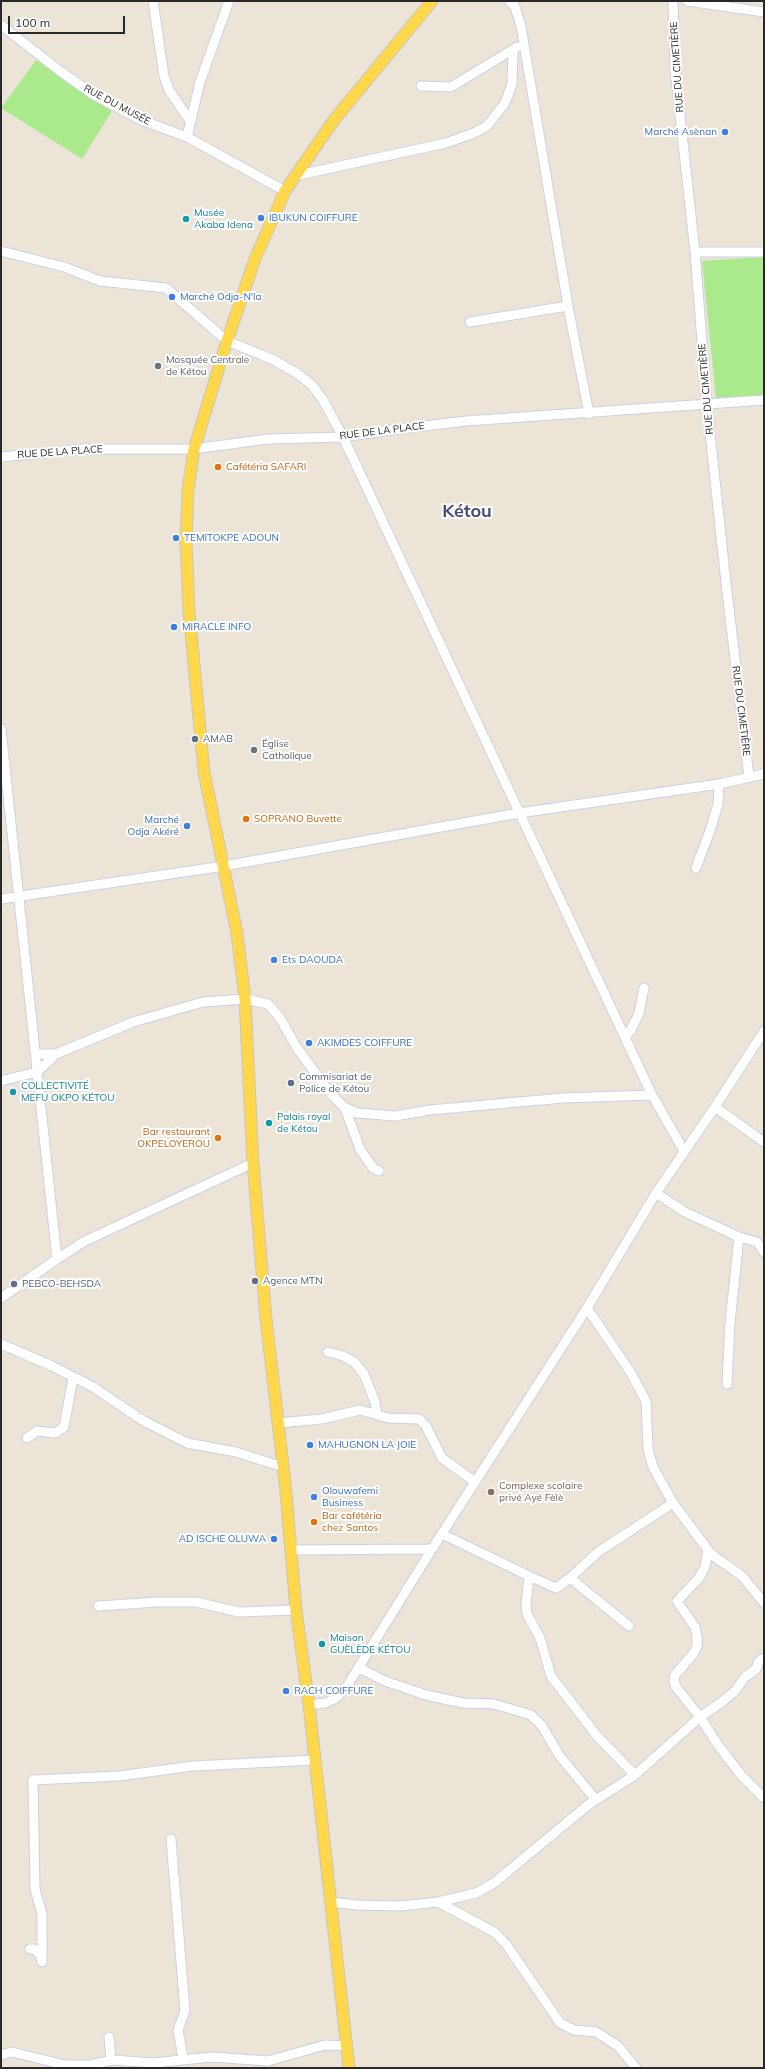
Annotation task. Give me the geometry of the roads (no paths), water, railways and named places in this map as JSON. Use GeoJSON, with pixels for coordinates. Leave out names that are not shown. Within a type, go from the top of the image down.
{"type":"FeatureCollection","features":[{"type":"Feature","properties":{"kind":"main road"},"geometry":{"type":"LineString","coordinates":[[349,2068],[309,1705],[296,1610],[283,1467],[266,1319],[253,1163],[245,999],[237,933],[204,772],[189,612],[186,542],[188,489],[194,449],[227,341],[255,259],[285,191],[334,120],[432,1]]}},
{"type":"Feature","properties":{"kind":"street"},"geometry":{"type":"LineString","coordinates":[[153,1],[164,76],[169,90],[190,121]]}},
{"type":"Feature","properties":{"kind":"street"},"geometry":{"type":"LineString","coordinates":[[187,137],[200,82],[229,1]]}},
{"type":"Feature","properties":{"kind":"street"},"geometry":{"type":"LineString","coordinates":[[510,1],[515,7],[524,41],[568,306],[589,414]]}},
{"type":"Feature","properties":{"kind":"street","name":"RUE DU CIMETIÈRE"},"geometry":{"type":"LineString","coordinates":[[673,1],[675,70],[695,252],[707,405],[726,583],[750,777]]}},
{"type":"Feature","properties":{"kind":"street"},"geometry":{"type":"LineString","coordinates":[[687,1],[764,12]]}},
{"type":"Feature","properties":{"kind":"street","name":"RUE DU MUSÉE"},"geometry":{"type":"LineString","coordinates":[[1,25],[60,71],[94,94],[141,120],[187,137],[285,191]]}},
{"type":"Feature","properties":{"kind":"street"},"geometry":{"type":"LineString","coordinates":[[421,86],[451,87],[495,59],[513,51],[524,41]]}},
{"type":"Feature","properties":{"kind":"street"},"geometry":{"type":"LineString","coordinates":[[294,176],[446,143],[474,133],[487,126],[505,103],[512,84],[513,51]]}},
{"type":"Feature","properties":{"kind":"street"},"geometry":{"type":"LineString","coordinates":[[1,251],[56,265],[100,281],[166,288],[227,341],[272,359],[303,377],[312,385],[323,400],[344,438],[652,1095],[684,1151]]}},
{"type":"Feature","properties":{"kind":"street"},"geometry":{"type":"LineString","coordinates":[[695,252],[764,252]]}},
{"type":"Feature","properties":{"kind":"street"},"geometry":{"type":"LineString","coordinates":[[470,322],[568,306]]}},
{"type":"Feature","properties":{"kind":"street","name":"RUE DE LA PLACE"},"geometry":{"type":"LineString","coordinates":[[1,457],[84,449],[194,449],[268,439],[344,438],[398,429],[466,421],[589,414],[764,400]]}},
{"type":"Feature","properties":{"kind":"street"},"geometry":{"type":"LineString","coordinates":[[1,729],[56,1258]]}},
{"type":"Feature","properties":{"kind":"street"},"geometry":{"type":"LineString","coordinates":[[1,899],[224,866],[519,813],[719,784],[764,774]]}},
{"type":"Feature","properties":{"kind":"street"},"geometry":{"type":"LineString","coordinates":[[696,868],[712,828],[718,804],[719,784]]}},
{"type":"Feature","properties":{"kind":"street"},"geometry":{"type":"LineString","coordinates":[[625,1038],[631,1030],[639,1013],[644,988]]}},
{"type":"Feature","properties":{"kind":"street"},"geometry":{"type":"LineString","coordinates":[[35,1054],[56,1054],[160,1013],[203,1002],[245,999],[268,1004],[280,1018],[297,1048],[331,1094],[345,1108],[357,1113],[395,1116],[430,1110],[563,1098],[652,1095]]}},
{"type":"Feature","properties":{"kind":"street"},"geometry":{"type":"LineString","coordinates":[[309,1705],[325,1703],[336,1698],[347,1686],[432,1549],[587,1308],[656,1193],[715,1107],[764,1031]]}},
{"type":"Feature","properties":{"kind":"street"},"geometry":{"type":"LineString","coordinates":[[1,1081],[37,1072],[56,1054]]}},
{"type":"Feature","properties":{"kind":"street"},"geometry":{"type":"LineString","coordinates":[[715,1107],[764,1142]]}},
{"type":"Feature","properties":{"kind":"street"},"geometry":{"type":"LineString","coordinates":[[345,1108],[360,1149],[373,1168],[379,1171]]}},
{"type":"Feature","properties":{"kind":"street"},"geometry":{"type":"LineString","coordinates":[[1,1298],[56,1258],[85,1241],[253,1163]]}},
{"type":"Feature","properties":{"kind":"street"},"geometry":{"type":"LineString","coordinates":[[656,1193],[685,1212],[739,1238],[757,1242],[764,1252]]}},
{"type":"Feature","properties":{"kind":"street"},"geometry":{"type":"LineString","coordinates":[[727,1384],[730,1323],[739,1238]]}},
{"type":"Feature","properties":{"kind":"street"},"geometry":{"type":"LineString","coordinates":[[587,1308],[631,1373],[646,1401],[648,1449],[653,1466],[673,1503],[708,1550],[742,1576],[764,1603]]}},
{"type":"Feature","properties":{"kind":"street"},"geometry":{"type":"LineString","coordinates":[[1,1344],[52,1366],[93,1387],[142,1420],[187,1443],[236,1452],[283,1467]]}},
{"type":"Feature","properties":{"kind":"street"},"geometry":{"type":"LineString","coordinates":[[328,1352],[343,1356],[354,1362],[364,1374],[375,1402],[377,1414]]}},
{"type":"Feature","properties":{"kind":"street"},"geometry":{"type":"LineString","coordinates":[[27,1438],[37,1431],[55,1433],[64,1427],[73,1378]]}},
{"type":"Feature","properties":{"kind":"street"},"geometry":{"type":"LineString","coordinates":[[278,1423],[322,1419],[360,1410],[388,1418],[419,1419],[426,1426],[442,1458],[475,1482]]}},
{"type":"Feature","properties":{"kind":"street"},"geometry":{"type":"LineString","coordinates":[[442,1534],[556,1588],[570,1578],[598,1552],[673,1503]]}},
{"type":"Feature","properties":{"kind":"street"},"geometry":{"type":"LineString","coordinates":[[290,1550],[432,1549]]}},
{"type":"Feature","properties":{"kind":"street"},"geometry":{"type":"LineString","coordinates":[[708,1550],[705,1568],[699,1578],[677,1601],[695,1627],[697,1647],[675,1675],[674,1681],[676,1687],[700,1717],[718,1745],[741,1775],[764,1798]]}},
{"type":"Feature","properties":{"kind":"street"},"geometry":{"type":"LineString","coordinates":[[529,1576],[526,1606],[528,1614],[540,1638],[551,1676],[597,1736],[635,1775]]}},
{"type":"Feature","properties":{"kind":"street"},"geometry":{"type":"LineString","coordinates":[[570,1578],[629,1626]]}},
{"type":"Feature","properties":{"kind":"street"},"geometry":{"type":"LineString","coordinates":[[98,1606],[158,1602],[196,1602],[239,1612],[296,1610]]}},
{"type":"Feature","properties":{"kind":"street"},"geometry":{"type":"LineString","coordinates":[[330,1902],[357,1905],[400,1906],[438,1902],[476,1892],[494,1883],[516,1866],[550,1835],[596,1800],[635,1775],[700,1717],[734,1691],[745,1676],[756,1669],[759,1661],[764,1658]]}},
{"type":"Feature","properties":{"kind":"street"},"geometry":{"type":"LineString","coordinates":[[359,1668],[385,1680],[426,1695],[463,1703],[494,1704],[531,1715],[542,1726],[558,1755],[596,1800]]}},
{"type":"Feature","properties":{"kind":"street"},"geometry":{"type":"LineString","coordinates":[[30,1949],[34,1949],[40,1954],[42,1962],[42,1914],[35,1889],[33,1780],[119,1776],[193,1766],[315,1760]]}},
{"type":"Feature","properties":{"kind":"street"},"geometry":{"type":"LineString","coordinates":[[171,1839],[185,2011],[178,2030],[184,2058]]}},
{"type":"Feature","properties":{"kind":"street"},"geometry":{"type":"LineString","coordinates":[[438,1902],[494,1932],[506,1944],[560,2023],[574,2030],[596,2032],[618,2046],[636,2068]]}},
{"type":"Feature","properties":{"kind":"street"},"geometry":{"type":"LineString","coordinates":[[109,2037],[112,2063]]}},
{"type":"Feature","properties":{"kind":"street"},"geometry":{"type":"LineString","coordinates":[[1,2055],[12,2052],[65,2066],[112,2063],[153,2066],[184,2058],[211,2057],[266,2064],[319,2046],[347,2046]]}},
{"type":"Feature","properties":{"kind":"place","name":"Marché Asènan"},"geometry":{"type":"Point","coordinates":[725,132]}},
{"type":"Feature","properties":{"kind":"place","name":"IBUKUN COIFFURE"},"geometry":{"type":"Point","coordinates":[261,218]}},
{"type":"Feature","properties":{"kind":"place","name":"Musée Akaba Idena"},"geometry":{"type":"Point","coordinates":[186,219]}},
{"type":"Feature","properties":{"kind":"place","name":"Marché Odja-N'la"},"geometry":{"type":"Point","coordinates":[172,297]}},
{"type":"Feature","properties":{"kind":"place","name":"Mosquée Centrale de Kétou"},"geometry":{"type":"Point","coordinates":[158,366]}},
{"type":"Feature","properties":{"kind":"place","name":"Cafétéria SAFARI"},"geometry":{"type":"Point","coordinates":[218,467]}},
{"type":"Feature","properties":{"kind":"place","name":"TEMITOKPE ADOUN"},"geometry":{"type":"Point","coordinates":[176,538]}},
{"type":"Feature","properties":{"kind":"place","name":"MIRACLE INFO"},"geometry":{"type":"Point","coordinates":[174,627]}},
{"type":"Feature","properties":{"kind":"place","name":"AMAB"},"geometry":{"type":"Point","coordinates":[195,739]}},
{"type":"Feature","properties":{"kind":"place","name":"Église Catholique"},"geometry":{"type":"Point","coordinates":[254,750]}},
{"type":"Feature","properties":{"kind":"place","name":"SOPRANO Buvette"},"geometry":{"type":"Point","coordinates":[246,819]}},
{"type":"Feature","properties":{"kind":"place","name":"Marché Odja Akéré"},"geometry":{"type":"Point","coordinates":[187,826]}},
{"type":"Feature","properties":{"kind":"place","name":"Ets DAOUDA"},"geometry":{"type":"Point","coordinates":[274,960]}},
{"type":"Feature","properties":{"kind":"place","name":"AKIMDES COIFFURE"},"geometry":{"type":"Point","coordinates":[309,1043]}},
{"type":"Feature","properties":{"kind":"place","name":"Commisariat de Police de Kétou"},"geometry":{"type":"Point","coordinates":[291,1083]}},
{"type":"Feature","properties":{"kind":"place","name":"COLLECTIVITÉ MEFU OKPO KÉTOU"},"geometry":{"type":"Point","coordinates":[13,1092]}},
{"type":"Feature","properties":{"kind":"place","name":"Palais royal de Kétou"},"geometry":{"type":"Point","coordinates":[269,1123]}},
{"type":"Feature","properties":{"kind":"place","name":"Bar restaurant OKPELOYEROU"},"geometry":{"type":"Point","coordinates":[218,1138]}},
{"type":"Feature","properties":{"kind":"place","name":"Agence MTN"},"geometry":{"type":"Point","coordinates":[255,1281]}},
{"type":"Feature","properties":{"kind":"place","name":"PEBCO-BEHSDA"},"geometry":{"type":"Point","coordinates":[14,1284]}},
{"type":"Feature","properties":{"kind":"place","name":"MAHUGNON LA JOIE"},"geometry":{"type":"Point","coordinates":[310,1445]}},
{"type":"Feature","properties":{"kind":"place","name":"Complexe scolaire privé Ayé Fèlè"},"geometry":{"type":"Point","coordinates":[491,1492]}},
{"type":"Feature","properties":{"kind":"place","name":"Olouwafemi Business"},"geometry":{"type":"Point","coordinates":[314,1497]}},
{"type":"Feature","properties":{"kind":"place","name":"Bar cafétéria chez Santos"},"geometry":{"type":"Point","coordinates":[314,1522]}},
{"type":"Feature","properties":{"kind":"place","name":"AD ISCHE OLUWA"},"geometry":{"type":"Point","coordinates":[274,1539]}},
{"type":"Feature","properties":{"kind":"place","name":"Maison GUÈLÈDE KÉTOU"},"geometry":{"type":"Point","coordinates":[322,1644]}},
{"type":"Feature","properties":{"kind":"place","name":"RACH COIFFURE"},"geometry":{"type":"Point","coordinates":[286,1691]}},
{"type":"Feature","properties":{"kind":"district","name":"Kétou"},"geometry":{"type":"Point","coordinates":[467,512]}}]}
